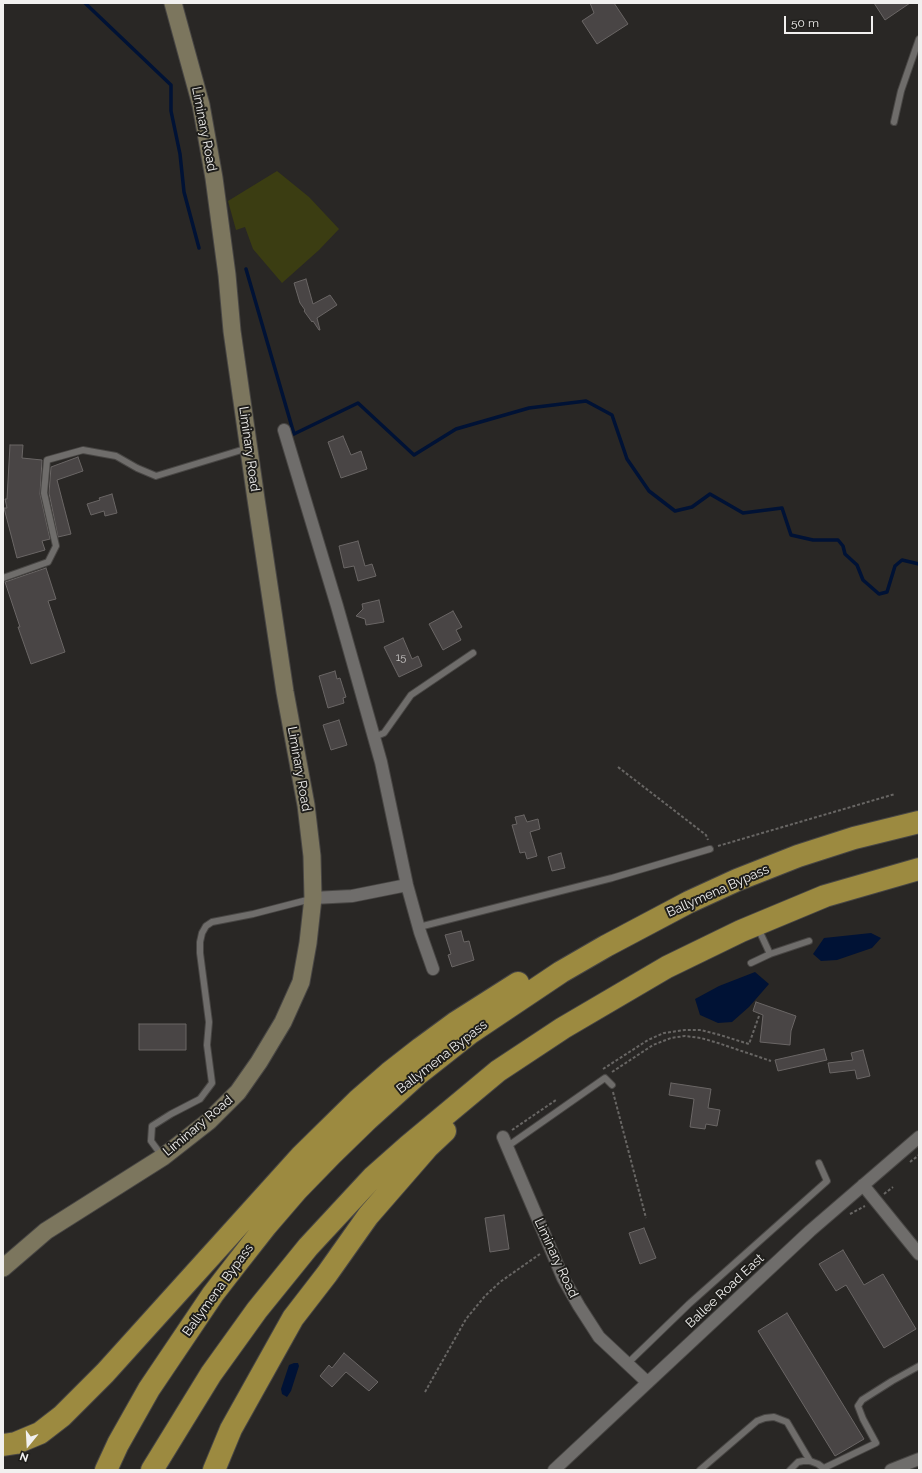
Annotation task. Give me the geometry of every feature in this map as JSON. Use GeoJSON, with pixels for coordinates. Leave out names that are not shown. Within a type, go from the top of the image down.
{"type":"FeatureCollection","features":[{"type":"Feature","properties":{"kind":"highway","name":"Ballymena Bypass"},"geometry":{"type":"LineString","coordinates":[[106,1470],[118,1444],[149,1389],[213,1294],[266,1226],[297,1190],[332,1154],[418,1074],[470,1033],[562,972],[606,946],[689,902],[738,880],[798,856],[854,838],[919,822]]}},
{"type":"Feature","properties":{"kind":"highway"},"geometry":{"type":"LineString","coordinates":[[152,1470],[211,1374],[257,1310],[308,1247],[373,1177],[498,1071],[563,1028],[667,967],[757,925],[825,896],[919,869]]}},
{"type":"Feature","properties":{"kind":"highway"},"geometry":{"type":"LineString","coordinates":[[3,1445],[16,1443],[40,1433],[62,1416],[105,1373],[301,1156],[358,1100],[421,1048],[490,1000],[565,957],[700,891],[738,880]]}},
{"type":"Feature","properties":{"kind":"highway"},"geometry":{"type":"LineString","coordinates":[[214,1470],[232,1429],[294,1318],[368,1216],[428,1147],[502,1077],[605,1010],[667,967]]}},
{"type":"Feature","properties":{"kind":"street","name":"Liminary Road"},"geometry":{"type":"LineString","coordinates":[[3,1268],[46,1231],[163,1157],[209,1121],[238,1092],[259,1062],[283,1022],[301,982],[308,943],[313,898],[312,856],[306,805],[285,692],[249,447],[232,331],[227,275],[214,178],[201,105],[173,3]]}},
{"type":"Feature","properties":{"kind":"street"},"geometry":{"type":"LineString","coordinates":[[284,430],[337,606],[381,762],[407,885],[433,969]]}},
{"type":"Feature","properties":{"kind":"street"},"geometry":{"type":"LineString","coordinates":[[313,898],[352,896],[407,885]]}},
{"type":"Feature","properties":{"kind":"street","name":"Ballee Road East"},"geometry":{"type":"LineString","coordinates":[[554,1470],[810,1231],[919,1137]]}},
{"type":"Feature","properties":{"kind":"street","name":"Liminary Road"},"geometry":{"type":"LineString","coordinates":[[505,1141],[563,1278],[583,1312],[599,1337],[647,1382]]}},
{"type":"Feature","properties":{"kind":"street"},"geometry":{"type":"LineString","coordinates":[[863,1186],[919,1254]]}},
{"type":"Feature","properties":{"kind":"street"},"geometry":{"type":"LineString","coordinates":[[891,1470],[919,1459]]}},
{"type":"Feature","properties":{"kind":"lane"},"geometry":{"type":"LineString","coordinates":[[894,122],[901,91],[919,39]]}},
{"type":"Feature","properties":{"kind":"lane"},"geometry":{"type":"LineString","coordinates":[[3,578],[48,562],[56,546],[44,493],[47,460],[83,450],[116,456],[137,468],[156,476],[249,447]]}},
{"type":"Feature","properties":{"kind":"lane"},"geometry":{"type":"LineString","coordinates":[[374,737],[384,733],[411,695],[473,653]]}},
{"type":"Feature","properties":{"kind":"lane"},"geometry":{"type":"LineString","coordinates":[[419,927],[612,878],[710,849]]}},
{"type":"Feature","properties":{"kind":"lane"},"geometry":{"type":"LineString","coordinates":[[163,1157],[151,1141],[152,1126],[200,1099],[212,1083],[207,1046],[209,1022],[200,953],[200,942],[202,933],[206,926],[212,922],[253,914],[313,898]]}},
{"type":"Feature","properties":{"kind":"lane"},"geometry":{"type":"LineString","coordinates":[[757,925],[770,954]]}},
{"type":"Feature","properties":{"kind":"lane"},"geometry":{"type":"LineString","coordinates":[[751,963],[770,954],[809,941]]}},
{"type":"Feature","properties":{"kind":"lane"},"geometry":{"type":"LineString","coordinates":[[505,1141],[604,1078],[612,1085]]}},
{"type":"Feature","properties":{"kind":"lane"},"geometry":{"type":"LineString","coordinates":[[627,1364],[689,1304],[827,1181],[819,1163]]}},
{"type":"Feature","properties":{"kind":"lane"},"geometry":{"type":"LineString","coordinates":[[790,1470],[798,1462],[803,1461],[810,1461],[825,1469],[876,1443],[858,1406],[862,1400],[919,1366]]}},
{"type":"Feature","properties":{"kind":"lane"},"geometry":{"type":"LineString","coordinates":[[700,1470],[757,1422],[764,1418],[774,1417],[787,1422],[810,1461]]}},
{"type":"Feature","properties":{"kind":"path"},"geometry":{"type":"LineString","coordinates":[[618,767],[706,835],[710,849],[895,794]]}},
{"type":"Feature","properties":{"kind":"path"},"geometry":{"type":"LineString","coordinates":[[602,1070],[648,1040],[664,1033],[685,1030],[701,1030],[749,1044],[759,1016]]}},
{"type":"Feature","properties":{"kind":"path"},"geometry":{"type":"LineString","coordinates":[[604,1078],[652,1044],[671,1038],[685,1036],[701,1038],[771,1061]]}},
{"type":"Feature","properties":{"kind":"path"},"geometry":{"type":"LineString","coordinates":[[612,1085],[646,1218]]}},
{"type":"Feature","properties":{"kind":"path"},"geometry":{"type":"LineString","coordinates":[[505,1141],[559,1098]]}},
{"type":"Feature","properties":{"kind":"path"},"geometry":{"type":"LineString","coordinates":[[425,1392],[466,1319],[484,1296],[500,1282],[550,1248]]}},
{"type":"Feature","properties":{"kind":"shaded area"},"geometry":{"type":"Polygon","coordinates":[[[277,171],[309,197],[339,229],[319,250],[282,283],[253,249],[245,227],[236,230],[228,201],[277,171]]]}},
{"type":"Feature","properties":{"kind":"water"},"geometry":{"type":"Polygon","coordinates":[[[871,933],[881,938],[872,948],[837,960],[821,961],[813,954],[824,938],[871,933]]]}},
{"type":"Feature","properties":{"kind":"water"},"geometry":{"type":"Polygon","coordinates":[[[755,972],[769,984],[749,1007],[732,1022],[718,1023],[700,1015],[695,999],[719,986],[755,972]]]}},
{"type":"Feature","properties":{"kind":"water"},"geometry":{"type":"Polygon","coordinates":[[[298,1363],[299,1366],[291,1391],[287,1397],[282,1394],[281,1389],[289,1365],[298,1363]]]}},
{"type":"Feature","properties":{"kind":"building"},"geometry":{"type":"Polygon","coordinates":[[[590,3],[614,3],[628,24],[597,44],[582,21],[594,13],[590,3]]]}},
{"type":"Feature","properties":{"kind":"building"},"geometry":{"type":"Polygon","coordinates":[[[874,3],[910,3],[885,20],[874,3]]]}},
{"type":"Feature","properties":{"kind":"building"},"geometry":{"type":"Polygon","coordinates":[[[306,279],[313,304],[330,295],[337,305],[317,318],[320,330],[304,311],[305,310],[300,303],[294,283],[306,279]]]}},
{"type":"Feature","properties":{"kind":"building"},"geometry":{"type":"Polygon","coordinates":[[[343,436],[351,455],[361,451],[367,469],[341,478],[328,442],[343,436]]]}},
{"type":"Feature","properties":{"kind":"building"},"geometry":{"type":"Polygon","coordinates":[[[10,445],[23,445],[22,458],[42,460],[40,494],[50,539],[42,541],[45,550],[17,558],[4,508],[7,508],[5,499],[7,499],[10,445]]]}},
{"type":"Feature","properties":{"kind":"building"},"geometry":{"type":"Polygon","coordinates":[[[78,457],[83,471],[57,480],[71,534],[58,537],[49,493],[51,467],[78,457]]]}},
{"type":"Feature","properties":{"kind":"building"},"geometry":{"type":"Polygon","coordinates":[[[112,494],[117,513],[105,516],[104,511],[91,515],[87,504],[112,494]]]}},
{"type":"Feature","properties":{"kind":"building"},"geometry":{"type":"Polygon","coordinates":[[[358,541],[365,566],[372,564],[376,576],[358,581],[354,566],[344,568],[339,546],[358,541]]]}},
{"type":"Feature","properties":{"kind":"building"},"geometry":{"type":"Polygon","coordinates":[[[46,568],[56,599],[48,601],[65,652],[31,664],[18,627],[20,627],[5,582],[46,568]]]}},
{"type":"Feature","properties":{"kind":"building"},"geometry":{"type":"Polygon","coordinates":[[[379,600],[384,622],[366,625],[365,619],[356,616],[363,609],[362,604],[379,600]]]}},
{"type":"Feature","properties":{"kind":"building"},"geometry":{"type":"Polygon","coordinates":[[[453,611],[462,627],[456,630],[461,640],[443,650],[429,624],[453,611]]]}},
{"type":"Feature","properties":{"kind":"building"},"geometry":{"type":"Polygon","coordinates":[[[403,638],[412,659],[418,656],[422,666],[399,677],[384,647],[403,638]]]}},
{"type":"Feature","properties":{"kind":"building"},"geometry":{"type":"Polygon","coordinates":[[[335,671],[337,679],[340,678],[346,697],[343,698],[344,703],[328,708],[319,676],[335,671]]]}},
{"type":"Feature","properties":{"kind":"building"},"geometry":{"type":"Polygon","coordinates":[[[339,720],[347,745],[331,750],[323,725],[339,720]]]}},
{"type":"Feature","properties":{"kind":"building"},"geometry":{"type":"Polygon","coordinates":[[[524,815],[527,822],[538,819],[540,829],[530,832],[537,856],[527,859],[525,852],[520,853],[512,825],[517,824],[515,817],[524,815]]]}},
{"type":"Feature","properties":{"kind":"building"},"geometry":{"type":"Polygon","coordinates":[[[561,853],[565,868],[552,871],[548,857],[561,853]]]}},
{"type":"Feature","properties":{"kind":"building"},"geometry":{"type":"Polygon","coordinates":[[[461,931],[464,942],[469,941],[474,960],[452,967],[448,955],[451,954],[445,935],[461,931]]]}},
{"type":"Feature","properties":{"kind":"building"},"geometry":{"type":"Polygon","coordinates":[[[756,1002],[796,1016],[791,1031],[790,1045],[760,1042],[763,1015],[753,1011],[756,1002]]]}},
{"type":"Feature","properties":{"kind":"building"},"geometry":{"type":"Polygon","coordinates":[[[139,1024],[186,1024],[186,1050],[139,1050],[139,1024]]]}},
{"type":"Feature","properties":{"kind":"building"},"geometry":{"type":"Polygon","coordinates":[[[824,1049],[827,1060],[778,1071],[775,1060],[824,1049]]]}},
{"type":"Feature","properties":{"kind":"building"},"geometry":{"type":"Polygon","coordinates":[[[863,1050],[870,1076],[857,1079],[855,1070],[830,1073],[828,1063],[853,1060],[851,1053],[863,1050]]]}},
{"type":"Feature","properties":{"kind":"building"},"geometry":{"type":"Polygon","coordinates":[[[671,1083],[711,1089],[708,1108],[720,1110],[717,1126],[706,1124],[705,1129],[690,1127],[694,1099],[669,1095],[671,1083]]]}},
{"type":"Feature","properties":{"kind":"building"},"geometry":{"type":"Polygon","coordinates":[[[504,1215],[509,1249],[490,1252],[485,1218],[504,1215]]]}},
{"type":"Feature","properties":{"kind":"building"},"geometry":{"type":"Polygon","coordinates":[[[644,1228],[656,1258],[640,1264],[629,1233],[644,1228]]]}},
{"type":"Feature","properties":{"kind":"building"},"geometry":{"type":"Polygon","coordinates":[[[843,1250],[864,1285],[883,1274],[916,1329],[884,1348],[846,1285],[836,1291],[819,1264],[843,1250]]]}},
{"type":"Feature","properties":{"kind":"building"},"geometry":{"type":"Polygon","coordinates":[[[787,1313],[864,1439],[835,1456],[758,1331],[787,1313]]]}},
{"type":"Feature","properties":{"kind":"building"},"geometry":{"type":"Polygon","coordinates":[[[344,1353],[378,1382],[369,1391],[346,1372],[332,1387],[320,1376],[329,1365],[332,1368],[344,1353]]]}},
{"type":"Feature","properties":{"kind":"waterway"},"geometry":{"type":"LineString","coordinates":[[85,3],[171,85],[171,111],[180,154],[184,192],[199,248]]}},
{"type":"Feature","properties":{"kind":"waterway"},"geometry":{"type":"LineString","coordinates":[[246,269],[294,434],[358,403],[414,455],[456,429],[529,408],[586,401],[612,415],[627,459],[649,491],[675,511],[692,507],[710,494],[743,513],[782,508],[791,535],[813,540],[838,540],[843,546],[845,554],[857,565],[863,580],[879,594],[887,592],[895,566],[902,560],[919,564]]}}]}
